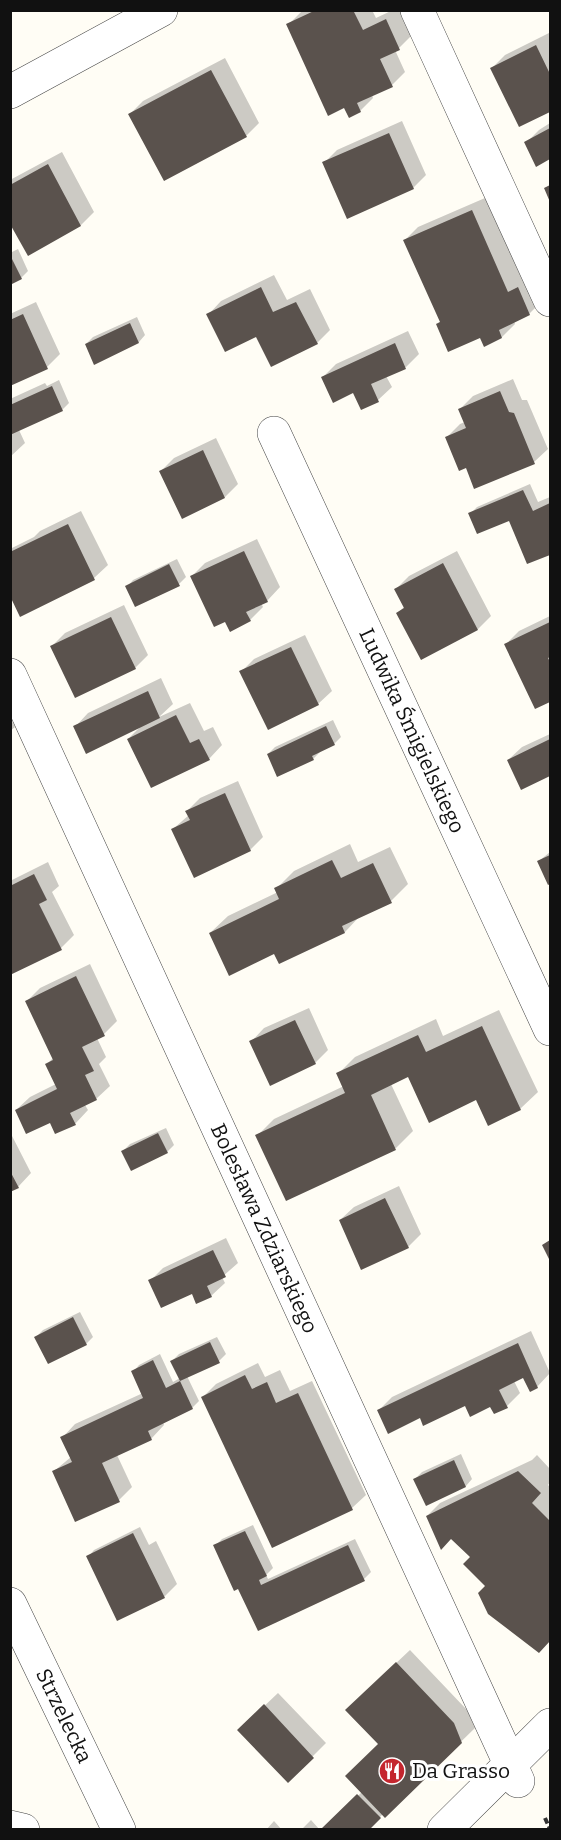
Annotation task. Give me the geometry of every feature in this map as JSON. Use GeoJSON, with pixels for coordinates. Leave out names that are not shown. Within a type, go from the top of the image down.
{"type":"FeatureCollection","features":[{"type":"Feature","properties":{"kind":"street"},"geometry":{"type":"LineString","coordinates":[[10,92],[162,10]]}},
{"type":"Feature","properties":{"kind":"street"},"geometry":{"type":"LineString","coordinates":[[417,10],[550,300]]}},
{"type":"Feature","properties":{"kind":"street","name":"Ludwika Śmigielskiego"},"geometry":{"type":"LineString","coordinates":[[274,433],[550,1029]]}},
{"type":"Feature","properties":{"kind":"street","name":"Bolesława Zdziarskiego"},"geometry":{"type":"LineString","coordinates":[[10,675],[514,1772]]}},
{"type":"Feature","properties":{"kind":"street","name":"Strzelecka"},"geometry":{"type":"LineString","coordinates":[[10,1604],[119,1830]]}},
{"type":"Feature","properties":{"kind":"street"},"geometry":{"type":"LineString","coordinates":[[444,1830],[514,1772],[550,1725]]}},
{"type":"Feature","properties":{"kind":"street"},"geometry":{"type":"LineString","coordinates":[[10,1827],[23,1830]]}},
{"type":"Feature","properties":{"kind":"path"},"geometry":{"type":"LineString","coordinates":[[545,1818],[550,1829]]}},
{"type":"Feature","properties":{"kind":"building"},"geometry":{"type":"Polygon","coordinates":[[[316,10],[353,10],[363,30],[386,19],[400,50],[380,59],[393,87],[357,103],[361,112],[349,118],[344,108],[328,116],[286,24],[316,10]]]}},
{"type":"Feature","properties":{"kind":"building"},"geometry":{"type":"Polygon","coordinates":[[[536,45],[550,74],[550,112],[519,127],[490,68],[536,45]]]}},
{"type":"Feature","properties":{"kind":"building"},"geometry":{"type":"Polygon","coordinates":[[[211,70],[247,137],[164,181],[128,114],[211,70]]]}},
{"type":"Feature","properties":{"kind":"building"},"geometry":{"type":"Polygon","coordinates":[[[550,128],[550,159],[536,167],[524,142],[550,128]]]}},
{"type":"Feature","properties":{"kind":"building"},"geometry":{"type":"Polygon","coordinates":[[[389,133],[414,189],[347,219],[322,162],[389,133]]]}},
{"type":"Feature","properties":{"kind":"building"},"geometry":{"type":"Polygon","coordinates":[[[48,164],[81,226],[28,256],[10,224],[10,185],[48,164]]]}},
{"type":"Feature","properties":{"kind":"building"},"geometry":{"type":"Polygon","coordinates":[[[550,185],[550,202],[544,188],[550,185]]]}},
{"type":"Feature","properties":{"kind":"building"},"geometry":{"type":"Polygon","coordinates":[[[472,210],[508,292],[518,287],[530,315],[499,330],[502,338],[484,347],[480,338],[448,352],[436,324],[440,322],[403,240],[472,210]]]}},
{"type":"Feature","properties":{"kind":"building"},"geometry":{"type":"Polygon","coordinates":[[[10,255],[22,279],[10,285],[10,255]]]}},
{"type":"Feature","properties":{"kind":"building"},"geometry":{"type":"Polygon","coordinates":[[[261,287],[273,312],[296,302],[318,344],[271,367],[256,337],[225,352],[206,314],[261,287]]]}},
{"type":"Feature","properties":{"kind":"building"},"geometry":{"type":"Polygon","coordinates":[[[23,314],[48,369],[10,386],[10,320],[23,314]]]}},
{"type":"Feature","properties":{"kind":"building"},"geometry":{"type":"Polygon","coordinates":[[[130,323],[139,343],[94,365],[85,344],[130,323]]]}},
{"type":"Feature","properties":{"kind":"building"},"geometry":{"type":"Polygon","coordinates":[[[395,343],[406,369],[371,384],[379,402],[361,410],[353,393],[333,403],[321,377],[395,343]]]}},
{"type":"Feature","properties":{"kind":"building"},"geometry":{"type":"Polygon","coordinates":[[[52,386],[63,411],[10,435],[10,405],[52,386]]]}},
{"type":"Feature","properties":{"kind":"building"},"geometry":{"type":"Polygon","coordinates":[[[500,391],[509,412],[514,413],[535,464],[474,489],[466,468],[459,471],[445,437],[466,428],[458,409],[500,391]]]}},
{"type":"Feature","properties":{"kind":"building"},"geometry":{"type":"Polygon","coordinates":[[[203,450],[225,498],[182,519],[159,471],[203,450]]]}},
{"type":"Feature","properties":{"kind":"building"},"geometry":{"type":"Polygon","coordinates":[[[523,490],[533,511],[550,503],[550,555],[527,564],[509,521],[477,534],[468,513],[523,490]]]}},
{"type":"Feature","properties":{"kind":"building"},"geometry":{"type":"Polygon","coordinates":[[[68,524],[95,580],[20,617],[10,596],[10,552],[68,524]]]}},
{"type":"Feature","properties":{"kind":"building"},"geometry":{"type":"Polygon","coordinates":[[[244,551],[268,602],[246,612],[251,621],[230,632],[225,622],[214,627],[190,576],[244,551]]]}},
{"type":"Feature","properties":{"kind":"building"},"geometry":{"type":"Polygon","coordinates":[[[443,563],[478,630],[421,660],[396,613],[404,608],[394,589],[443,563]]]}},
{"type":"Feature","properties":{"kind":"building"},"geometry":{"type":"Polygon","coordinates":[[[169,564],[180,586],[135,607],[125,586],[169,564]]]}},
{"type":"Feature","properties":{"kind":"building"},"geometry":{"type":"Polygon","coordinates":[[[111,617],[136,669],[75,698],[50,646],[111,617]]]}},
{"type":"Feature","properties":{"kind":"building"},"geometry":{"type":"Polygon","coordinates":[[[550,622],[550,657],[548,658],[550,662],[550,702],[535,709],[504,644],[550,622]]]}},
{"type":"Feature","properties":{"kind":"building"},"geometry":{"type":"Polygon","coordinates":[[[291,647],[319,705],[268,730],[239,671],[291,647]]]}},
{"type":"Feature","properties":{"kind":"building"},"geometry":{"type":"Polygon","coordinates":[[[148,691],[160,718],[86,754],[73,726],[148,691]]]}},
{"type":"Feature","properties":{"kind":"building"},"geometry":{"type":"Polygon","coordinates":[[[176,715],[190,743],[199,739],[210,760],[151,788],[127,739],[176,715]]]}},
{"type":"Feature","properties":{"kind":"building"},"geometry":{"type":"Polygon","coordinates":[[[326,726],[335,745],[312,756],[314,760],[277,777],[267,754],[326,726]]]}},
{"type":"Feature","properties":{"kind":"building"},"geometry":{"type":"Polygon","coordinates":[[[550,739],[550,776],[521,790],[507,760],[550,739]]]}},
{"type":"Feature","properties":{"kind":"building"},"geometry":{"type":"Polygon","coordinates":[[[225,793],[251,851],[194,878],[171,829],[190,820],[185,811],[225,793]]]}},
{"type":"Feature","properties":{"kind":"building"},"geometry":{"type":"Polygon","coordinates":[[[550,855],[550,884],[548,885],[537,861],[550,855]]]}},
{"type":"Feature","properties":{"kind":"building"},"geometry":{"type":"Polygon","coordinates":[[[332,860],[341,878],[373,863],[392,903],[342,926],[345,933],[279,964],[274,954],[229,976],[209,933],[279,899],[274,888],[332,860]]]}},
{"type":"Feature","properties":{"kind":"building"},"geometry":{"type":"Polygon","coordinates":[[[34,874],[47,900],[39,904],[62,950],[10,975],[10,886],[34,874]]]}},
{"type":"Feature","properties":{"kind":"building"},"geometry":{"type":"Polygon","coordinates":[[[76,976],[105,1036],[82,1047],[94,1071],[85,1075],[97,1100],[70,1113],[76,1125],[55,1134],[50,1123],[26,1134],[15,1110],[57,1089],[45,1064],[53,1060],[25,1001],[76,976]]]}},
{"type":"Feature","properties":{"kind":"building"},"geometry":{"type":"Polygon","coordinates":[[[295,1020],[316,1064],[270,1086],[249,1041],[295,1020]]]}},
{"type":"Feature","properties":{"kind":"building"},"geometry":{"type":"Polygon","coordinates":[[[482,1026],[521,1110],[488,1126],[476,1100],[429,1123],[408,1077],[371,1095],[396,1150],[286,1201],[255,1135],[345,1093],[336,1073],[418,1035],[426,1052],[482,1026]]]}},
{"type":"Feature","properties":{"kind":"building"},"geometry":{"type":"Polygon","coordinates":[[[158,1133],[168,1153],[131,1171],[121,1151],[158,1133]]]}},
{"type":"Feature","properties":{"kind":"building"},"geometry":{"type":"Polygon","coordinates":[[[10,1171],[19,1188],[10,1192],[10,1171]]]}},
{"type":"Feature","properties":{"kind":"building"},"geometry":{"type":"Polygon","coordinates":[[[385,1198],[409,1248],[361,1270],[339,1220],[385,1198]]]}},
{"type":"Feature","properties":{"kind":"building"},"geometry":{"type":"Polygon","coordinates":[[[550,1240],[550,1261],[542,1245],[550,1240]]]}},
{"type":"Feature","properties":{"kind":"building"},"geometry":{"type":"Polygon","coordinates":[[[213,1250],[226,1277],[207,1286],[212,1297],[196,1304],[192,1294],[161,1308],[148,1280],[213,1250]]]}},
{"type":"Feature","properties":{"kind":"building"},"geometry":{"type":"Polygon","coordinates":[[[73,1317],[87,1345],[48,1364],[34,1337],[73,1317]]]}},
{"type":"Feature","properties":{"kind":"building"},"geometry":{"type":"Polygon","coordinates":[[[210,1342],[220,1363],[180,1381],[170,1361],[210,1342]]]}},
{"type":"Feature","properties":{"kind":"building"},"geometry":{"type":"Polygon","coordinates":[[[518,1343],[538,1388],[530,1392],[523,1378],[499,1390],[508,1408],[494,1414],[490,1407],[470,1417],[465,1406],[423,1426],[420,1418],[388,1434],[377,1410],[518,1343]]]}},
{"type":"Feature","properties":{"kind":"building"},"geometry":{"type":"Polygon","coordinates":[[[153,1360],[166,1388],[180,1381],[193,1409],[148,1431],[152,1440],[102,1463],[120,1502],[75,1522],[52,1471],[72,1462],[60,1437],[143,1398],[131,1371],[153,1360]]]}},
{"type":"Feature","properties":{"kind":"building"},"geometry":{"type":"Polygon","coordinates":[[[245,1375],[252,1389],[267,1382],[276,1403],[298,1393],[353,1510],[272,1548],[201,1397],[245,1375]]]}},
{"type":"Feature","properties":{"kind":"building"},"geometry":{"type":"Polygon","coordinates":[[[454,1460],[466,1487],[426,1506],[413,1479],[454,1460]]]}},
{"type":"Feature","properties":{"kind":"building"},"geometry":{"type":"Polygon","coordinates":[[[518,1471],[541,1493],[532,1503],[550,1521],[550,1641],[539,1653],[488,1614],[478,1593],[485,1586],[463,1564],[470,1557],[451,1539],[441,1550],[426,1516],[518,1471]]]}},
{"type":"Feature","properties":{"kind":"building"},"geometry":{"type":"Polygon","coordinates":[[[245,1531],[267,1576],[259,1580],[261,1585],[348,1545],[365,1581],[258,1631],[238,1589],[234,1591],[213,1545],[245,1531]]]}},
{"type":"Feature","properties":{"kind":"building"},"geometry":{"type":"Polygon","coordinates":[[[133,1533],[165,1598],[117,1621],[86,1556],[133,1533]]]}},
{"type":"Feature","properties":{"kind":"building"},"geometry":{"type":"Polygon","coordinates":[[[396,1662],[454,1723],[462,1743],[385,1818],[345,1776],[378,1744],[345,1710],[396,1662]]]}},
{"type":"Feature","properties":{"kind":"building"},"geometry":{"type":"Polygon","coordinates":[[[264,1704],[314,1758],[288,1783],[237,1730],[264,1704]]]}},
{"type":"Feature","properties":{"kind":"building"},"geometry":{"type":"Polygon","coordinates":[[[357,1794],[381,1818],[369,1830],[320,1830],[357,1794]]]}},
{"type":"Feature","properties":{"kind":"place","name":"Da Grasso"},"geometry":{"type":"Point","coordinates":[392,1771]}}]}
